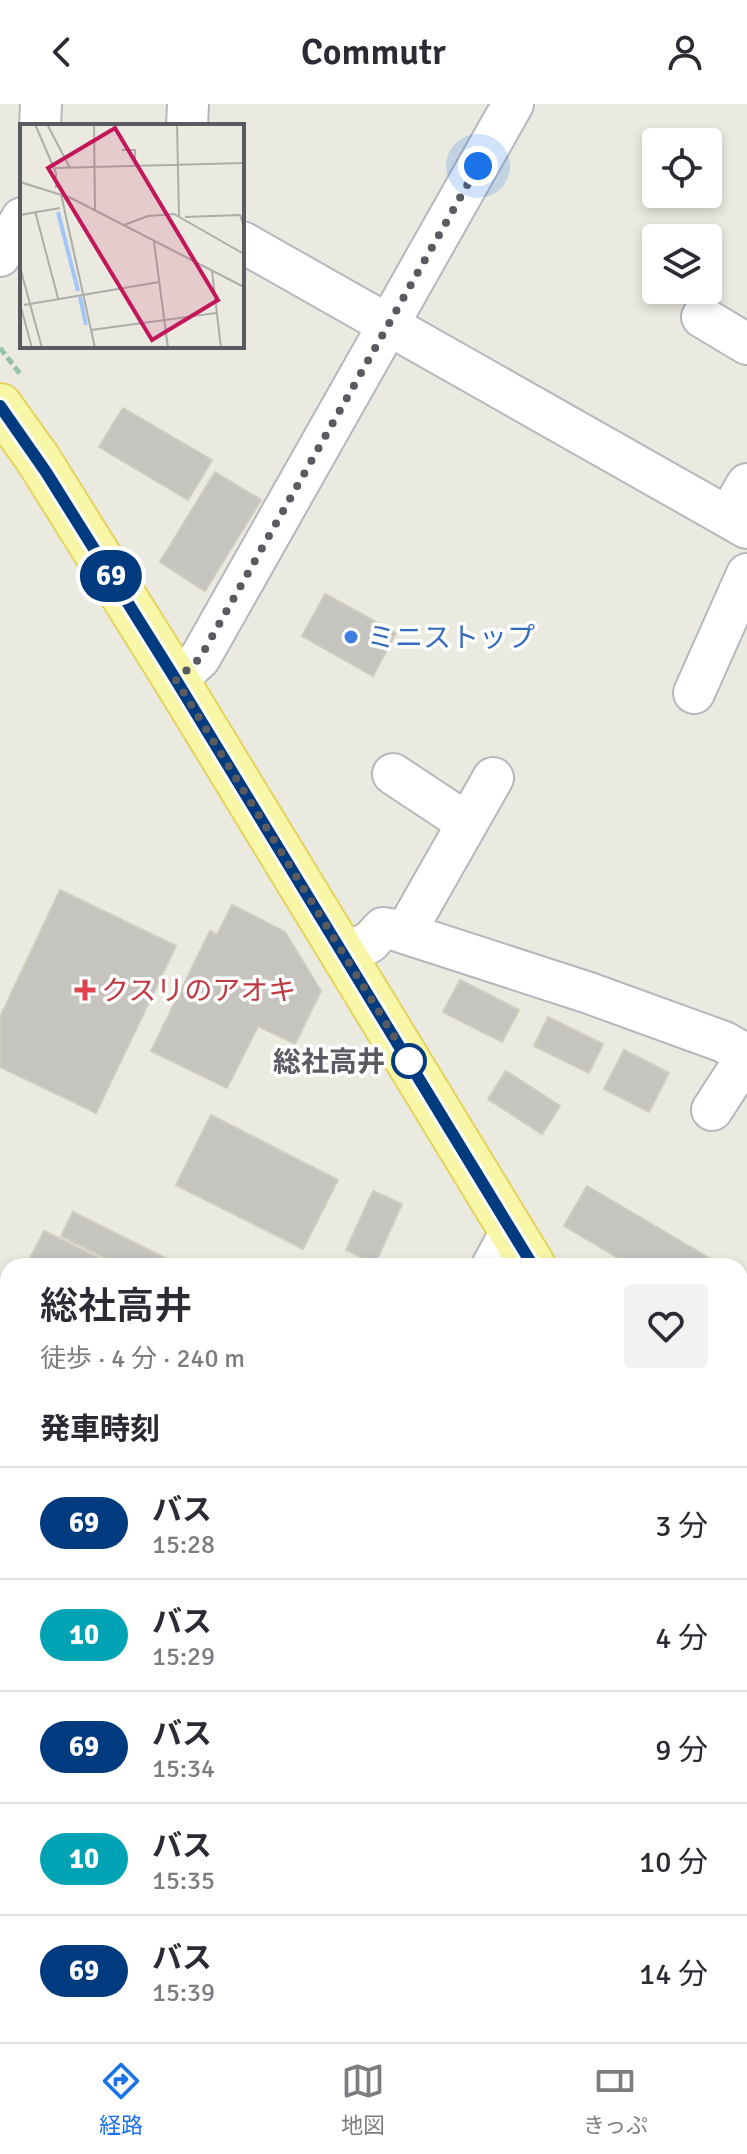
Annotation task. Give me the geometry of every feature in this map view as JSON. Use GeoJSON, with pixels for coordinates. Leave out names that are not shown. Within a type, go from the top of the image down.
{"type":"FeatureCollection","features":[{"type":"Feature","properties":{"kind":"main road"},"geometry":{"type":"LineString","coordinates":[[0,406],[38,459],[343,952],[513,1256]]}},
{"type":"Feature","properties":{"kind":"street"},"geometry":{"type":"LineString","coordinates":[[40,124],[41,104]]}},
{"type":"Feature","properties":{"kind":"street"},"geometry":{"type":"LineString","coordinates":[[187,124],[188,104]]}},
{"type":"Feature","properties":{"kind":"street"},"geometry":{"type":"LineString","coordinates":[[176,680],[200,658],[513,104]]}},
{"type":"Feature","properties":{"kind":"street"},"geometry":{"type":"LineString","coordinates":[[0,256],[20,221]]}},
{"type":"Feature","properties":{"kind":"street"},"geometry":{"type":"LineString","coordinates":[[244,243],[387,324],[741,510]]}},
{"type":"Feature","properties":{"kind":"street"},"geometry":{"type":"LineString","coordinates":[[702,317],[747,344]]}},
{"type":"Feature","properties":{"kind":"street"},"geometry":{"type":"LineString","coordinates":[[694,693],[747,574]]}},
{"type":"Feature","properties":{"kind":"street"},"geometry":{"type":"LineString","coordinates":[[393,774],[467,823]]}},
{"type":"Feature","properties":{"kind":"street"},"geometry":{"type":"LineString","coordinates":[[405,933],[493,778]]}},
{"type":"Feature","properties":{"kind":"street"},"geometry":{"type":"LineString","coordinates":[[343,952],[369,943],[383,928],[405,933],[589,993],[724,1042],[747,1056],[712,1110]]}},
{"type":"Feature","properties":{"kind":"building"},"geometry":{"type":"Polygon","coordinates":[[[123,408],[212,460],[188,500],[99,447],[123,408]]]}},
{"type":"Feature","properties":{"kind":"building"},"geometry":{"type":"Polygon","coordinates":[[[215,472],[261,500],[205,591],[160,562],[215,472]]]}},
{"type":"Feature","properties":{"kind":"building"},"geometry":{"type":"Polygon","coordinates":[[[325,594],[396,633],[373,676],[302,636],[325,594]]]}},
{"type":"Feature","properties":{"kind":"building"},"geometry":{"type":"Polygon","coordinates":[[[60,890],[176,946],[96,1113],[0,1067],[0,1017],[60,890]]]}},
{"type":"Feature","properties":{"kind":"building"},"geometry":{"type":"Polygon","coordinates":[[[232,905],[285,932],[321,991],[295,1044],[258,1026],[227,1088],[151,1051],[210,931],[217,935],[232,905]]]}},
{"type":"Feature","properties":{"kind":"building"},"geometry":{"type":"Polygon","coordinates":[[[460,980],[519,1010],[502,1042],[443,1012],[460,980]]]}},
{"type":"Feature","properties":{"kind":"building"},"geometry":{"type":"Polygon","coordinates":[[[548,1017],[603,1044],[589,1073],[534,1046],[548,1017]]]}},
{"type":"Feature","properties":{"kind":"building"},"geometry":{"type":"Polygon","coordinates":[[[624,1050],[669,1073],[649,1112],[604,1089],[624,1050]]]}},
{"type":"Feature","properties":{"kind":"building"},"geometry":{"type":"Polygon","coordinates":[[[506,1071],[560,1106],[542,1134],[488,1099],[506,1071]]]}},
{"type":"Feature","properties":{"kind":"building"},"geometry":{"type":"Polygon","coordinates":[[[211,1115],[338,1180],[303,1249],[176,1185],[211,1115]]]}},
{"type":"Feature","properties":{"kind":"building"},"geometry":{"type":"Polygon","coordinates":[[[587,1186],[709,1258],[618,1258],[564,1226],[587,1186]]]}},
{"type":"Feature","properties":{"kind":"building"},"geometry":{"type":"Polygon","coordinates":[[[373,1191],[402,1204],[378,1258],[363,1258],[346,1250],[373,1191]]]}},
{"type":"Feature","properties":{"kind":"building"},"geometry":{"type":"Polygon","coordinates":[[[73,1212],[165,1258],[105,1258],[61,1236],[73,1212]]]}},
{"type":"Feature","properties":{"kind":"building"},"geometry":{"type":"Polygon","coordinates":[[[44,1231],[99,1258],[30,1258],[44,1231]]]}},
{"type":"Feature","properties":{"kind":"bus line","name":"69"},"geometry":{"type":"LineString","coordinates":[[0,406],[46,472],[176,680],[528,1258]]}},
{"type":"Feature","properties":{"kind":"place","name":"ミニストップ"},"geometry":{"type":"Point","coordinates":[351,637]}},
{"type":"Feature","properties":{"kind":"place","name":"クスリのアオキ"},"geometry":{"type":"Point","coordinates":[85,990]}},
{"type":"Feature","properties":{"kind":"place","name":"総社高井"},"geometry":{"type":"Point","coordinates":[409,1061]}},
{"type":"Feature","properties":{"kind":"route"},"geometry":{"type":"LineString","coordinates":[[409,1061],[176,680],[200,658],[478,166]]}}]}
